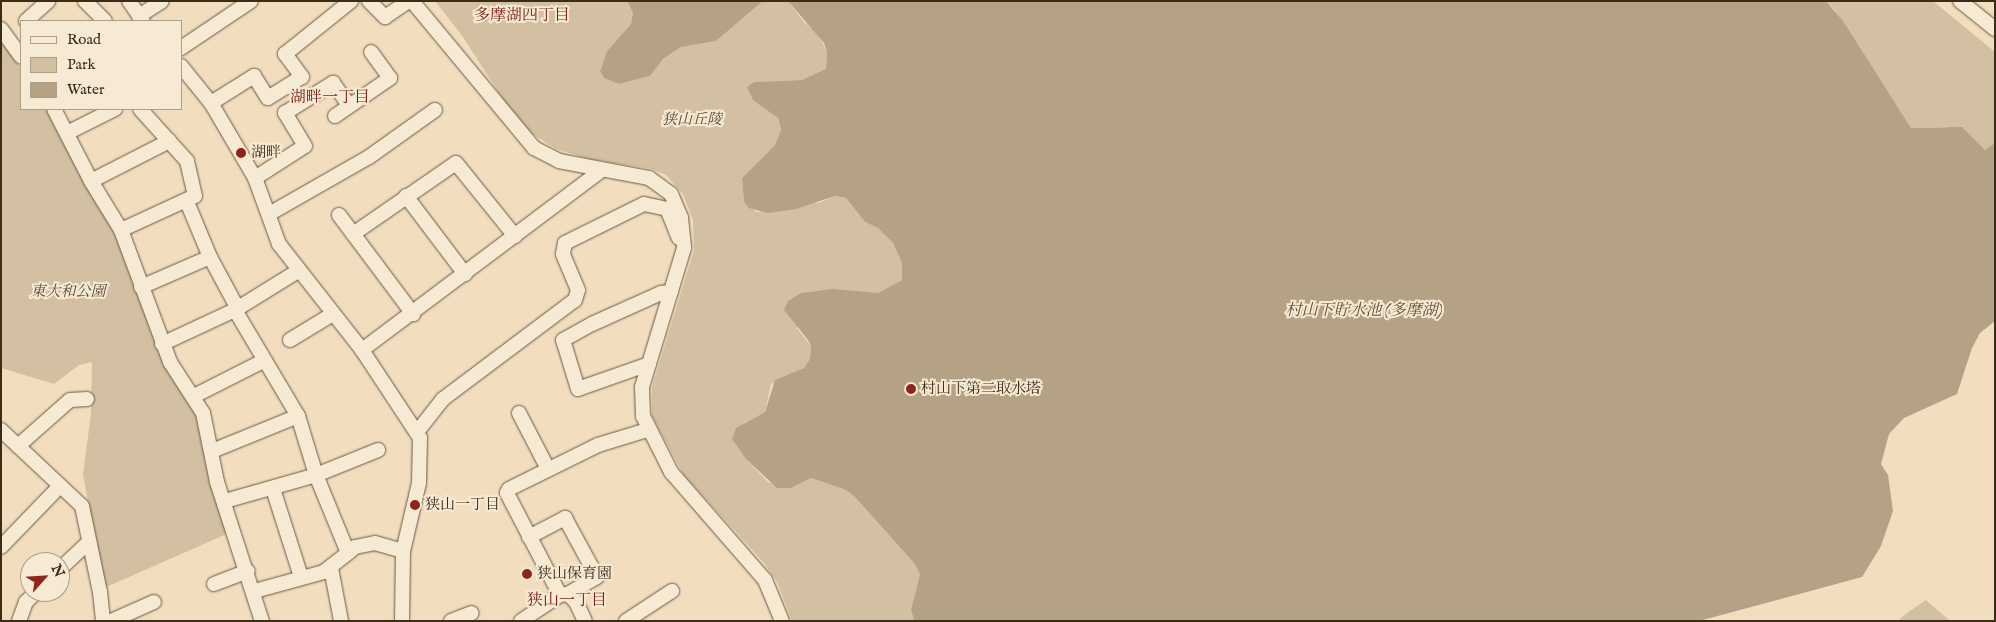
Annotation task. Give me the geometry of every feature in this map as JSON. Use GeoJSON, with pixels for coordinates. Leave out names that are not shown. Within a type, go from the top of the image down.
{"type":"FeatureCollection","features":[{"type":"Feature","properties":{"kind":"street"},"geometry":{"type":"LineString","coordinates":[[27,20],[48,1]]}},
{"type":"Feature","properties":{"kind":"street"},"geometry":{"type":"LineString","coordinates":[[85,1],[104,20]]}},
{"type":"Feature","properties":{"kind":"street"},"geometry":{"type":"LineString","coordinates":[[129,1],[141,19],[162,1]]}},
{"type":"Feature","properties":{"kind":"street"},"geometry":{"type":"LineString","coordinates":[[182,47],[251,1]]}},
{"type":"Feature","properties":{"kind":"street"},"geometry":{"type":"LineString","coordinates":[[211,104],[254,76],[268,98],[302,77],[285,54],[351,1]]}},
{"type":"Feature","properties":{"kind":"street"},"geometry":{"type":"LineString","coordinates":[[369,1],[385,17],[410,1],[527,143],[550,158],[600,171],[649,178],[666,188],[682,218],[684,248],[641,396],[647,430],[671,472],[765,580],[782,621]]}},
{"type":"Feature","properties":{"kind":"street"},"geometry":{"type":"LineString","coordinates":[[1960,1],[1995,29]]}},
{"type":"Feature","properties":{"kind":"street"},"geometry":{"type":"LineString","coordinates":[[20,26],[5,33],[20,56]]}},
{"type":"Feature","properties":{"kind":"street"},"geometry":{"type":"LineString","coordinates":[[335,116],[390,78],[371,52]]}},
{"type":"Feature","properties":{"kind":"street"},"geometry":{"type":"LineString","coordinates":[[182,67],[211,104],[255,178],[279,244],[298,271],[362,350],[417,432],[421,444],[419,483],[403,551],[402,621]]}},
{"type":"Feature","properties":{"kind":"street"},"geometry":{"type":"LineString","coordinates":[[255,178],[305,146],[285,113],[333,83],[350,105]]}},
{"type":"Feature","properties":{"kind":"street"},"geometry":{"type":"LineString","coordinates":[[55,110],[91,181],[121,230],[162,344],[203,413],[225,501],[255,590],[262,621]]}},
{"type":"Feature","properties":{"kind":"street"},"geometry":{"type":"LineString","coordinates":[[67,132],[113,110]]}},
{"type":"Feature","properties":{"kind":"street"},"geometry":{"type":"LineString","coordinates":[[121,230],[187,202],[195,196],[187,161],[141,110]]}},
{"type":"Feature","properties":{"kind":"street"},"geometry":{"type":"LineString","coordinates":[[269,214],[369,157],[435,110]]}},
{"type":"Feature","properties":{"kind":"street"},"geometry":{"type":"LineString","coordinates":[[91,181],[169,141]]}},
{"type":"Feature","properties":{"kind":"street"},"geometry":{"type":"LineString","coordinates":[[353,234],[456,163],[515,236]]}},
{"type":"Feature","properties":{"kind":"street"},"geometry":{"type":"LineString","coordinates":[[362,350],[413,314],[600,171]]}},
{"type":"Feature","properties":{"kind":"street"},"geometry":{"type":"LineString","coordinates":[[406,196],[465,274]]}},
{"type":"Feature","properties":{"kind":"street"},"geometry":{"type":"LineString","coordinates":[[187,202],[210,257],[263,361],[298,416],[316,476],[348,553]]}},
{"type":"Feature","properties":{"kind":"street"},"geometry":{"type":"LineString","coordinates":[[417,432],[443,399],[575,300],[578,290],[563,254],[565,243],[644,204],[667,209],[684,248]]}},
{"type":"Feature","properties":{"kind":"street"},"geometry":{"type":"LineString","coordinates":[[339,216],[413,314]]}},
{"type":"Feature","properties":{"kind":"street"},"geometry":{"type":"LineString","coordinates":[[141,287],[210,257]]}},
{"type":"Feature","properties":{"kind":"street"},"geometry":{"type":"LineString","coordinates":[[162,344],[237,310],[298,271]]}},
{"type":"Feature","properties":{"kind":"street"},"geometry":{"type":"LineString","coordinates":[[649,364],[578,389],[563,340],[592,324],[661,293],[671,292]]}},
{"type":"Feature","properties":{"kind":"street"},"geometry":{"type":"LineString","coordinates":[[290,340],[333,314]]}},
{"type":"Feature","properties":{"kind":"street"},"geometry":{"type":"LineString","coordinates":[[194,396],[263,361]]}},
{"type":"Feature","properties":{"kind":"street"},"geometry":{"type":"LineString","coordinates":[[18,446],[70,400],[87,399]]}},
{"type":"Feature","properties":{"kind":"street"},"geometry":{"type":"LineString","coordinates":[[519,413],[548,469]]}},
{"type":"Feature","properties":{"kind":"street"},"geometry":{"type":"LineString","coordinates":[[212,451],[298,416]]}},
{"type":"Feature","properties":{"kind":"street"},"geometry":{"type":"LineString","coordinates":[[585,621],[576,602],[564,594],[529,537],[507,493],[509,488],[598,445],[647,430]]}},
{"type":"Feature","properties":{"kind":"street"},"geometry":{"type":"LineString","coordinates":[[2,433],[82,506],[103,621]]}},
{"type":"Feature","properties":{"kind":"street"},"geometry":{"type":"LineString","coordinates":[[225,501],[316,476],[378,450]]}},
{"type":"Feature","properties":{"kind":"street"},"geometry":{"type":"LineString","coordinates":[[1,548],[60,486]]}},
{"type":"Feature","properties":{"kind":"street"},"geometry":{"type":"LineString","coordinates":[[273,489],[301,577]]}},
{"type":"Feature","properties":{"kind":"street"},"geometry":{"type":"LineString","coordinates":[[521,621],[564,594],[597,578],[565,518],[529,537]]}},
{"type":"Feature","properties":{"kind":"street"},"geometry":{"type":"LineString","coordinates":[[70,560],[89,542]]}},
{"type":"Feature","properties":{"kind":"street"},"geometry":{"type":"LineString","coordinates":[[255,590],[331,568],[355,547],[374,543],[403,551]]}},
{"type":"Feature","properties":{"kind":"street"},"geometry":{"type":"LineString","coordinates":[[331,568],[341,621]]}},
{"type":"Feature","properties":{"kind":"street"},"geometry":{"type":"LineString","coordinates":[[214,584],[248,571]]}},
{"type":"Feature","properties":{"kind":"street"},"geometry":{"type":"LineString","coordinates":[[626,621],[642,617],[672,591]]}},
{"type":"Feature","properties":{"kind":"street"},"geometry":{"type":"LineString","coordinates":[[19,621],[26,602]]}},
{"type":"Feature","properties":{"kind":"street"},"geometry":{"type":"LineString","coordinates":[[112,621],[154,602]]}},
{"type":"Feature","properties":{"kind":"street"},"geometry":{"type":"LineString","coordinates":[[451,621],[472,613]]}},
{"type":"Feature","properties":{"kind":"green space","name":"狭山丘陵"},"geometry":{"type":"Polygon","coordinates":[[[435,1],[627,1],[633,13],[631,24],[607,51],[600,70],[619,84],[650,76],[663,59],[681,47],[716,41],[763,1],[788,1],[805,23],[817,32],[827,52],[826,69],[822,73],[802,80],[754,82],[769,111],[778,118],[781,130],[775,145],[742,178],[744,202],[757,212],[821,202],[835,196],[846,198],[865,222],[878,228],[893,243],[902,263],[902,280],[878,293],[812,291],[797,328],[811,346],[810,359],[804,368],[771,384],[765,412],[744,423],[747,460],[768,482],[791,488],[811,478],[846,490],[855,497],[914,563],[920,574],[911,609],[914,621],[792,621],[777,582],[764,563],[683,474],[652,416],[652,387],[694,250],[693,220],[683,194],[666,175],[651,169],[589,159],[556,149],[531,133],[515,118],[463,37],[435,1]]]}},
{"type":"Feature","properties":{"kind":"green space"},"geometry":{"type":"Polygon","coordinates":[[[1826,1],[1933,1],[1995,52],[1995,143],[1986,150],[1947,127],[1911,128],[1835,10],[1826,1]]]}},
{"type":"Feature","properties":{"kind":"green space","name":"東大和公園"},"geometry":{"type":"Polygon","coordinates":[[[1,39],[20,67],[20,110],[49,110],[115,232],[197,414],[211,484],[229,533],[104,588],[83,475],[91,413],[92,362],[79,365],[54,384],[1,368],[1,39]]]}},
{"type":"Feature","properties":{"kind":"green space"},"geometry":{"type":"Polygon","coordinates":[[[1926,600],[1950,621],[1898,621],[1907,613],[1926,600]]]}},
{"type":"Feature","properties":{"kind":"water"},"geometry":{"type":"Polygon","coordinates":[[[627,1],[763,1],[716,41],[681,47],[663,59],[650,76],[619,84],[604,78],[600,71],[607,51],[631,24],[633,13],[627,1]]]}},
{"type":"Feature","properties":{"kind":"water","name":"村山下貯水池 (多摩湖)"},"geometry":{"type":"Polygon","coordinates":[[[788,1],[1826,1],[1843,21],[1911,128],[1962,127],[1985,150],[1995,143],[1995,321],[1980,333],[1972,348],[1957,394],[1904,418],[1889,434],[1881,464],[1888,475],[1893,511],[1881,546],[1862,577],[1699,621],[914,621],[911,609],[920,574],[914,563],[855,497],[846,490],[811,478],[791,488],[777,488],[747,460],[732,439],[736,428],[765,412],[775,380],[804,368],[810,359],[811,346],[808,340],[784,310],[788,301],[801,293],[832,289],[878,293],[902,280],[902,263],[893,243],[878,228],[865,222],[846,198],[835,196],[796,209],[768,213],[749,208],[744,202],[742,178],[775,145],[781,130],[778,118],[753,100],[747,87],[754,82],[802,80],[826,69],[827,52],[824,43],[788,1]]]}},
{"type":"Feature","properties":{"kind":"place","name":"湖畔"},"geometry":{"type":"Point","coordinates":[241,153]}},
{"type":"Feature","properties":{"kind":"place","name":"村山下第二取水塔"},"geometry":{"type":"Point","coordinates":[911,389]}},
{"type":"Feature","properties":{"kind":"place","name":"狭山一丁目"},"geometry":{"type":"Point","coordinates":[415,505]}},
{"type":"Feature","properties":{"kind":"place","name":"狭山保育園"},"geometry":{"type":"Point","coordinates":[527,574]}},
{"type":"Feature","properties":{"kind":"district","name":"多摩湖四丁目"},"geometry":{"type":"Point","coordinates":[522,16]}},
{"type":"Feature","properties":{"kind":"district","name":"湖畔一丁目"},"geometry":{"type":"Point","coordinates":[330,98]}},
{"type":"Feature","properties":{"kind":"district","name":"狭山一丁目"},"geometry":{"type":"Point","coordinates":[567,601]}}]}
